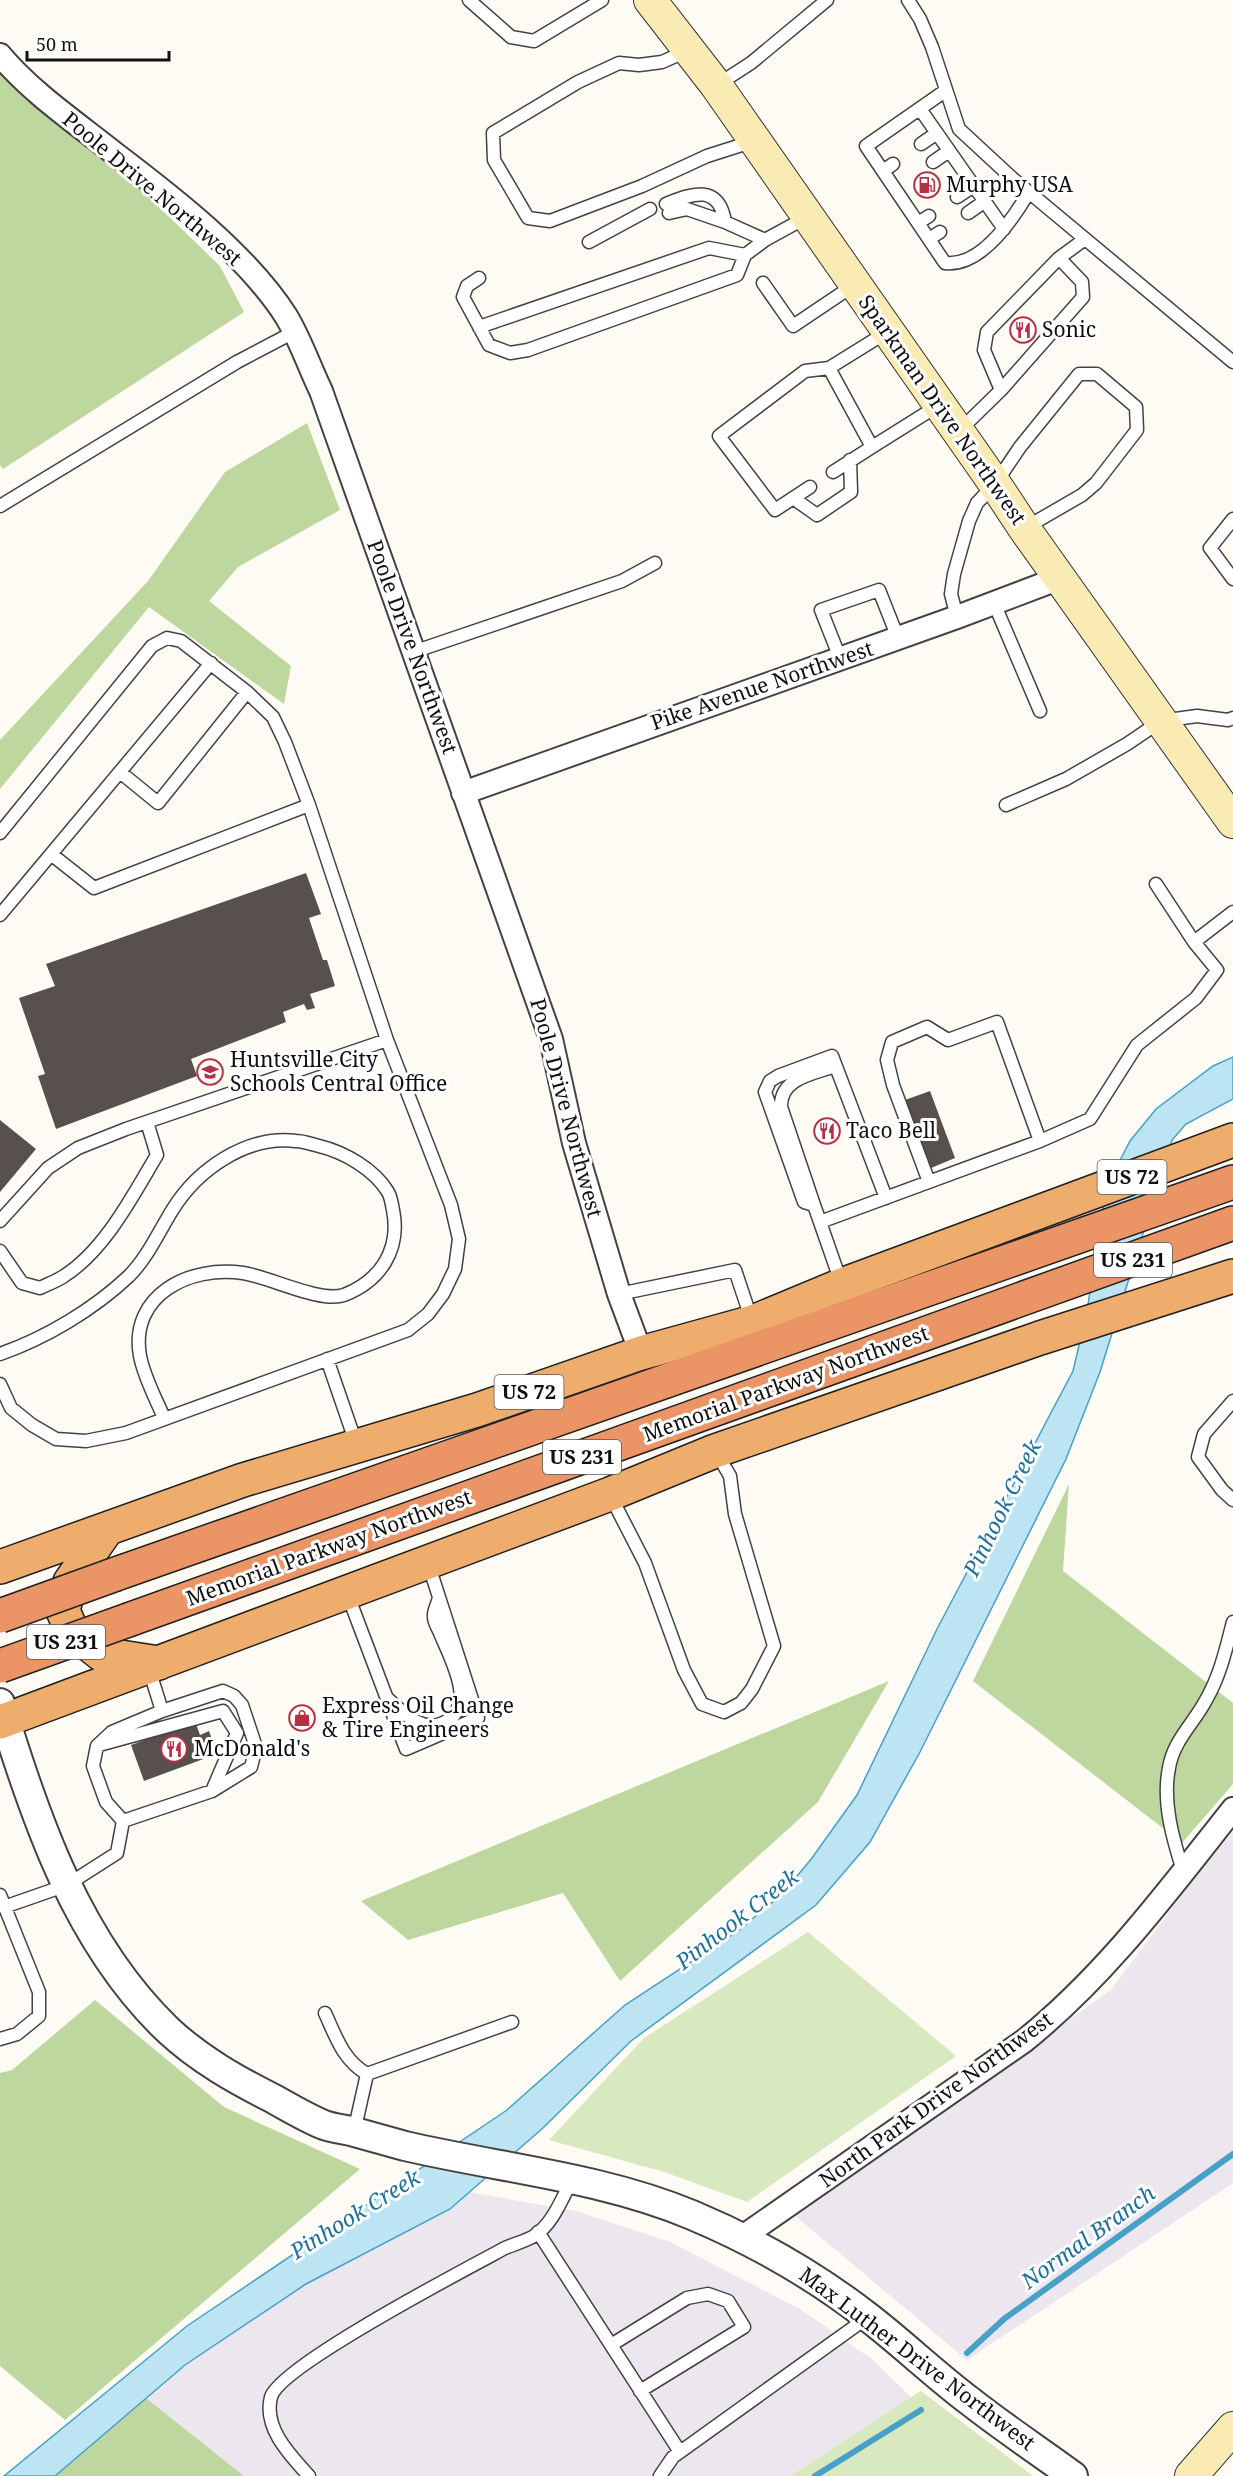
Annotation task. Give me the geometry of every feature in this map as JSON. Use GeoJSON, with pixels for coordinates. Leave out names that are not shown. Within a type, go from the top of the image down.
{"type":"FeatureCollection","features":[{"type":"Feature","properties":{"kind":"highway","name":"US 72"},"geometry":{"type":"LineString","coordinates":[[0,1567],[243,1480],[477,1410],[641,1353],[753,1322],[842,1286],[1222,1144]]}},
{"type":"Feature","properties":{"kind":"highway","name":"Memorial Parkway Northwest"},"geometry":{"type":"LineString","coordinates":[[0,1616],[1233,1182]]}},
{"type":"Feature","properties":{"kind":"highway","name":"Memorial Parkway Northwest"},"geometry":{"type":"LineString","coordinates":[[0,1666],[1233,1223]]}},
{"type":"Feature","properties":{"kind":"highway"},"geometry":{"type":"LineString","coordinates":[[2,1715],[155,1665],[610,1494],[715,1452],[1040,1338],[1233,1276]]}},
{"type":"Feature","properties":{"kind":"highway"},"geometry":{"type":"LineString","coordinates":[[107,1529],[70,1582],[63,1611],[72,1631],[101,1654],[155,1665]]}},
{"type":"Feature","properties":{"kind":"main road","name":"Sparkman Drive Northwest"},"geometry":{"type":"LineString","coordinates":[[650,0],[690,49],[1024,528],[1233,822]]}},
{"type":"Feature","properties":{"kind":"main road"},"geometry":{"type":"LineString","coordinates":[[1191,2476],[1233,2428]]}},
{"type":"Feature","properties":{"kind":"street","name":"Poole Drive Northwest"},"geometry":{"type":"LineString","coordinates":[[0,55],[37,91],[147,179],[226,248],[262,284],[294,332],[321,391],[551,1039],[574,1143],[619,1294],[641,1353]]}},
{"type":"Feature","properties":{"kind":"street","name":"Pike Avenue Northwest"},"geometry":{"type":"LineString","coordinates":[[463,792],[957,617],[1060,578]]}},
{"type":"Feature","properties":{"kind":"street","name":"Max Luther Drive Northwest"},"geometry":{"type":"LineString","coordinates":[[2,1715],[67,1885],[96,1941],[133,1992],[169,2031],[203,2059],[242,2083],[325,2125],[406,2146],[638,2196],[741,2238],[785,2261],[868,2317],[970,2402],[1073,2476]]}},
{"type":"Feature","properties":{"kind":"street","name":"North Park Drive Northwest"},"geometry":{"type":"LineString","coordinates":[[741,2238],[1024,2041],[1055,2016],[1116,1953],[1233,1809]]}},
{"type":"Feature","properties":{"kind":"lane"},"geometry":{"type":"LineString","coordinates":[[469,0],[511,37],[534,41],[602,0]]}},
{"type":"Feature","properties":{"kind":"lane"},"geometry":{"type":"LineString","coordinates":[[716,86],[751,63],[827,0]]}},
{"type":"Feature","properties":{"kind":"lane"},"geometry":{"type":"LineString","coordinates":[[908,0],[920,19],[932,47],[959,129],[975,146],[1029,192],[1233,362]]}},
{"type":"Feature","properties":{"kind":"lane"},"geometry":{"type":"LineString","coordinates":[[690,49],[662,62],[639,65],[620,63],[578,82],[493,133],[494,160],[528,218],[550,221],[642,186],[707,156],[754,141]]}},
{"type":"Feature","properties":{"kind":"lane"},"geometry":{"type":"LineString","coordinates":[[945,91],[866,146],[888,167],[918,223],[934,235],[945,263],[956,264],[968,261],[1005,229],[1029,192]]}},
{"type":"Feature","properties":{"kind":"lane"},"geometry":{"type":"LineString","coordinates":[[920,109],[1005,229]]}},
{"type":"Feature","properties":{"kind":"lane"},"geometry":{"type":"LineString","coordinates":[[921,144],[937,133]]}},
{"type":"Feature","properties":{"kind":"lane"},"geometry":{"type":"LineString","coordinates":[[933,162],[950,151]]}},
{"type":"Feature","properties":{"kind":"lane"},"geometry":{"type":"LineString","coordinates":[[957,197],[974,186]]}},
{"type":"Feature","properties":{"kind":"lane"},"geometry":{"type":"LineString","coordinates":[[725,222],[723,210],[715,200],[704,193],[689,195],[668,208],[687,209],[725,222],[765,240]]}},
{"type":"Feature","properties":{"kind":"lane"},"geometry":{"type":"LineString","coordinates":[[968,213],[985,201]]}},
{"type":"Feature","properties":{"kind":"lane"},"geometry":{"type":"LineString","coordinates":[[589,242],[629,220],[651,214]]}},
{"type":"Feature","properties":{"kind":"lane"},"geometry":{"type":"LineString","coordinates":[[918,223],[929,216]]}},
{"type":"Feature","properties":{"kind":"lane"},"geometry":{"type":"LineString","coordinates":[[479,278],[467,286],[463,297],[489,345],[510,353],[528,350],[737,275],[745,255],[765,240],[808,217]]}},
{"type":"Feature","properties":{"kind":"lane"},"geometry":{"type":"LineString","coordinates":[[1001,390],[984,350],[987,332],[1059,258],[1085,239]]}},
{"type":"Feature","properties":{"kind":"lane"},"geometry":{"type":"LineString","coordinates":[[479,327],[709,248],[745,255]]}},
{"type":"Feature","properties":{"kind":"lane"},"geometry":{"type":"LineString","coordinates":[[958,432],[1001,390],[1083,297],[1082,282],[1059,258]]}},
{"type":"Feature","properties":{"kind":"lane"},"geometry":{"type":"LineString","coordinates":[[763,283],[792,326],[855,284]]}},
{"type":"Feature","properties":{"kind":"lane"},"geometry":{"type":"LineString","coordinates":[[810,487],[775,510],[718,436],[805,371],[829,368],[888,331]]}},
{"type":"Feature","properties":{"kind":"lane"},"geometry":{"type":"LineString","coordinates":[[0,506],[237,362],[294,332]]}},
{"type":"Feature","properties":{"kind":"lane"},"geometry":{"type":"LineString","coordinates":[[829,368],[872,447]]}},
{"type":"Feature","properties":{"kind":"lane"},"geometry":{"type":"LineString","coordinates":[[957,617],[951,594],[954,574],[969,521],[977,503],[995,484],[1020,447],[1079,374],[1097,374],[1136,406],[1137,430],[1096,483],[1082,495],[1024,528]]}},
{"type":"Feature","properties":{"kind":"lane"},"geometry":{"type":"LineString","coordinates":[[833,472],[939,405]]}},
{"type":"Feature","properties":{"kind":"lane"},"geometry":{"type":"LineString","coordinates":[[793,498],[817,515],[851,492],[850,460]]}},
{"type":"Feature","properties":{"kind":"lane"},"geometry":{"type":"LineString","coordinates":[[1233,519],[1210,548],[1233,579]]}},
{"type":"Feature","properties":{"kind":"lane"},"geometry":{"type":"LineString","coordinates":[[1218,536],[1233,532]]}},
{"type":"Feature","properties":{"kind":"lane"},"geometry":{"type":"LineString","coordinates":[[413,652],[622,581],[655,563]]}},
{"type":"Feature","properties":{"kind":"lane"},"geometry":{"type":"LineString","coordinates":[[840,658],[821,610],[869,593],[879,590],[898,638]]}},
{"type":"Feature","properties":{"kind":"lane"},"geometry":{"type":"LineString","coordinates":[[994,603],[1040,711]]}},
{"type":"Feature","properties":{"kind":"lane"},"geometry":{"type":"LineString","coordinates":[[0,833],[152,646],[167,638],[181,640],[247,692],[273,717],[285,741],[309,805],[387,1040],[451,1205],[459,1239],[455,1269],[442,1294],[428,1314],[408,1330],[126,1433],[86,1441],[56,1439],[32,1425],[11,1408],[0,1384]]}},
{"type":"Feature","properties":{"kind":"lane"},"geometry":{"type":"LineString","coordinates":[[0,915],[211,663]]}},
{"type":"Feature","properties":{"kind":"lane"},"geometry":{"type":"LineString","coordinates":[[120,771],[158,803],[247,692]]}},
{"type":"Feature","properties":{"kind":"lane"},"geometry":{"type":"LineString","coordinates":[[1006,805],[1066,779],[1127,744],[1161,721],[1197,716],[1228,720],[1233,718]]}},
{"type":"Feature","properties":{"kind":"lane"},"geometry":{"type":"LineString","coordinates":[[51,854],[94,888],[309,805]]}},
{"type":"Feature","properties":{"kind":"lane"},"geometry":{"type":"LineString","coordinates":[[820,1222],[1040,1141],[1089,1119],[1137,1045],[1196,998],[1217,970],[1194,942],[1156,884]]}},
{"type":"Feature","properties":{"kind":"lane"},"geometry":{"type":"LineString","coordinates":[[1194,942],[1233,912]]}},
{"type":"Feature","properties":{"kind":"lane"},"geometry":{"type":"LineString","coordinates":[[929,1182],[892,1085],[887,1060],[892,1042],[927,1027],[948,1040],[997,1022],[1040,1141]]}},
{"type":"Feature","properties":{"kind":"lane"},"geometry":{"type":"LineString","coordinates":[[0,1221],[48,1168],[78,1148],[387,1040]]}},
{"type":"Feature","properties":{"kind":"lane"},"geometry":{"type":"LineString","coordinates":[[833,1061],[886,1198]]}},
{"type":"Feature","properties":{"kind":"lane"},"geometry":{"type":"LineString","coordinates":[[814,1205],[804,1202],[765,1092],[770,1081],[778,1076],[833,1061]]}},
{"type":"Feature","properties":{"kind":"lane"},"geometry":{"type":"LineString","coordinates":[[833,1061],[793,1081],[785,1089],[781,1098],[781,1107],[842,1286]]}},
{"type":"Feature","properties":{"kind":"lane"},"geometry":{"type":"LineString","coordinates":[[0,1251],[22,1283],[40,1288],[66,1275],[98,1246],[124,1210],[157,1155],[147,1122]]}},
{"type":"Feature","properties":{"kind":"lane"},"geometry":{"type":"LineString","coordinates":[[0,1354],[23,1346],[64,1323],[98,1301],[130,1275],[199,1176],[226,1156],[258,1144],[294,1140],[333,1149],[366,1168],[389,1193],[395,1221],[393,1246],[382,1271],[362,1287],[340,1296],[311,1294],[273,1279],[241,1272],[201,1275],[170,1285],[152,1302],[141,1325],[140,1356],[164,1418]]}},
{"type":"Feature","properties":{"kind":"lane"},"geometry":{"type":"LineString","coordinates":[[619,1294],[735,1270],[753,1322]]}},
{"type":"Feature","properties":{"kind":"lane"},"geometry":{"type":"LineString","coordinates":[[327,1359],[357,1446]]}},
{"type":"Feature","properties":{"kind":"lane"},"geometry":{"type":"LineString","coordinates":[[1233,1401],[1204,1434],[1198,1457],[1222,1490],[1233,1500]]}},
{"type":"Feature","properties":{"kind":"lane"},"geometry":{"type":"LineString","coordinates":[[610,1494],[645,1563],[684,1670],[702,1704],[724,1712],[741,1703],[752,1689],[774,1646],[735,1514],[730,1476],[715,1452]]}},
{"type":"Feature","properties":{"kind":"lane"},"geometry":{"type":"LineString","coordinates":[[346,1592],[406,1749],[478,1718],[427,1561]]}},
{"type":"Feature","properties":{"kind":"lane"},"geometry":{"type":"LineString","coordinates":[[387,1698],[411,1718],[425,1726],[436,1726],[451,1720],[459,1709],[462,1696],[433,1617],[439,1597]]}},
{"type":"Feature","properties":{"kind":"lane"},"geometry":{"type":"LineString","coordinates":[[1184,1871],[1170,1818],[1167,1797],[1168,1768],[1173,1752],[1188,1725],[1206,1701],[1218,1675],[1233,1622]]}},
{"type":"Feature","properties":{"kind":"lane"},"geometry":{"type":"LineString","coordinates":[[155,1665],[162,1712]]}},
{"type":"Feature","properties":{"kind":"lane"},"geometry":{"type":"LineString","coordinates":[[223,1691],[234,1696],[242,1705],[256,1747],[251,1767],[212,1791],[123,1821],[106,1802],[93,1766],[97,1746],[112,1732],[162,1712],[223,1691]]}},
{"type":"Feature","properties":{"kind":"lane"},"geometry":{"type":"LineString","coordinates":[[97,1746],[223,1711],[237,1733],[212,1791]]}},
{"type":"Feature","properties":{"kind":"lane"},"geometry":{"type":"LineString","coordinates":[[0,2039],[17,2034],[39,2016],[39,1992],[2,1901],[67,1885],[117,1853],[123,1821]]}},
{"type":"Feature","properties":{"kind":"lane"},"geometry":{"type":"LineString","coordinates":[[325,2013],[346,2056],[353,2066],[367,2074],[512,2022]]}},
{"type":"Feature","properties":{"kind":"lane"},"geometry":{"type":"LineString","coordinates":[[354,2132],[367,2074]]}},
{"type":"Feature","properties":{"kind":"lane"},"geometry":{"type":"LineString","coordinates":[[309,2476],[284,2448],[269,2417],[271,2395],[286,2377],[356,2331],[447,2279],[538,2232],[548,2224],[572,2180]]}},
{"type":"Feature","properties":{"kind":"lane"},"geometry":{"type":"LineString","coordinates":[[538,2232],[680,2452]]}},
{"type":"Feature","properties":{"kind":"lane"},"geometry":{"type":"LineString","coordinates":[[611,2345],[687,2298],[708,2294],[728,2301],[744,2327],[640,2391]]}},
{"type":"Feature","properties":{"kind":"lane"},"geometry":{"type":"LineString","coordinates":[[660,2476],[673,2457],[868,2317]]}},
{"type":"Feature","properties":{"kind":"shaded area"},"geometry":{"type":"Polygon","coordinates":[[[1233,1832],[1233,2183],[967,2360],[794,2215],[1111,1990],[1190,1884],[1233,1832]]]}},
{"type":"Feature","properties":{"kind":"shaded area"},"geometry":{"type":"Polygon","coordinates":[[[469,2192],[576,2211],[670,2242],[800,2309],[873,2360],[911,2397],[790,2476],[244,2476],[146,2398],[185,2365],[306,2284],[450,2209],[469,2192]]]}},
{"type":"Feature","properties":{"kind":"green space"},"geometry":{"type":"Polygon","coordinates":[[[0,68],[106,156],[220,266],[244,312],[3,469],[0,465],[0,68]]]}},
{"type":"Feature","properties":{"kind":"green space"},"geometry":{"type":"Polygon","coordinates":[[[307,423],[340,510],[238,567],[209,601],[291,666],[284,704],[149,607],[0,789],[0,740],[148,581],[225,472],[307,423]]]}},
{"type":"Feature","properties":{"kind":"green space"},"geometry":{"type":"Polygon","coordinates":[[[1069,1484],[1063,1571],[1233,1703],[1233,1784],[1182,1843],[973,1681],[1069,1484]]]}},
{"type":"Feature","properties":{"kind":"green space"},"geometry":{"type":"Polygon","coordinates":[[[889,1681],[818,1802],[620,1981],[563,1893],[408,1940],[361,1901],[889,1681]]]}},
{"type":"Feature","properties":{"kind":"green space"},"geometry":{"type":"Polygon","coordinates":[[[808,1932],[956,2056],[747,2202],[664,2172],[549,2140],[644,2038],[808,1932]]]}},
{"type":"Feature","properties":{"kind":"green space"},"geometry":{"type":"Polygon","coordinates":[[[95,2000],[224,2107],[360,2169],[65,2420],[0,2366],[0,2073],[12,2070],[95,2000]]]}},
{"type":"Feature","properties":{"kind":"green space"},"geometry":{"type":"Polygon","coordinates":[[[921,2391],[1033,2476],[790,2476],[911,2397],[921,2391]]]}},
{"type":"Feature","properties":{"kind":"green space"},"geometry":{"type":"Polygon","coordinates":[[[146,2398],[244,2476],[55,2476],[146,2398]]]}},
{"type":"Feature","properties":{"kind":"water","name":"Pinhook Creek"},"geometry":{"type":"Polygon","coordinates":[[[1233,1057],[1233,1099],[1186,1124],[1172,1140],[1100,1372],[1066,1459],[920,1752],[870,1842],[816,1905],[631,2041],[543,2128],[450,2209],[306,2284],[185,2365],[55,2476],[4,2476],[187,2326],[507,2110],[625,2005],[738,1931],[783,1893],[812,1858],[857,1795],[937,1629],[1073,1371],[1087,1311],[1103,1208],[1115,1170],[1130,1141],[1156,1109],[1213,1066],[1233,1057]]]}},
{"type":"Feature","properties":{"kind":"building"},"geometry":{"type":"Polygon","coordinates":[[[306,873],[321,914],[309,918],[323,960],[327,960],[335,986],[310,994],[315,1008],[307,1010],[304,1004],[283,1012],[286,1022],[191,1059],[197,1076],[56,1129],[38,1076],[45,1074],[19,998],[55,986],[46,964],[306,873]]]}},
{"type":"Feature","properties":{"kind":"building"},"geometry":{"type":"Polygon","coordinates":[[[930,1091],[955,1158],[931,1168],[905,1100],[930,1091]]]}},
{"type":"Feature","properties":{"kind":"building"},"geometry":{"type":"Polygon","coordinates":[[[0,1120],[36,1149],[0,1192],[0,1120]]]}},
{"type":"Feature","properties":{"kind":"building","name":"McDonald's"},"geometry":{"type":"Polygon","coordinates":[[[195,1721],[200,1735],[209,1731],[217,1754],[144,1781],[131,1745],[195,1721]]]}},
{"type":"Feature","properties":{"kind":"waterway","name":"Normal Branch"},"geometry":{"type":"LineString","coordinates":[[967,2353],[1004,2319],[1233,2154]]}},
{"type":"Feature","properties":{"kind":"waterway","name":"Normal Branch"},"geometry":{"type":"LineString","coordinates":[[815,2476],[921,2410]]}},
{"type":"Feature","properties":{"kind":"place","name":"Murphy USA"},"geometry":{"type":"Point","coordinates":[927,185]}},
{"type":"Feature","properties":{"kind":"place","name":"Sonic"},"geometry":{"type":"Point","coordinates":[1023,330]}},
{"type":"Feature","properties":{"kind":"place","name":"Huntsville City Schools Central Office"},"geometry":{"type":"Point","coordinates":[210,1072]}},
{"type":"Feature","properties":{"kind":"place","name":"Taco Bell"},"geometry":{"type":"Point","coordinates":[827,1131]}},
{"type":"Feature","properties":{"kind":"place","name":"Express Oil Change & Tire Engineers"},"geometry":{"type":"Point","coordinates":[302,1718]}},
{"type":"Feature","properties":{"kind":"place","name":"McDonald's"},"geometry":{"type":"Point","coordinates":[174,1749]}}]}
